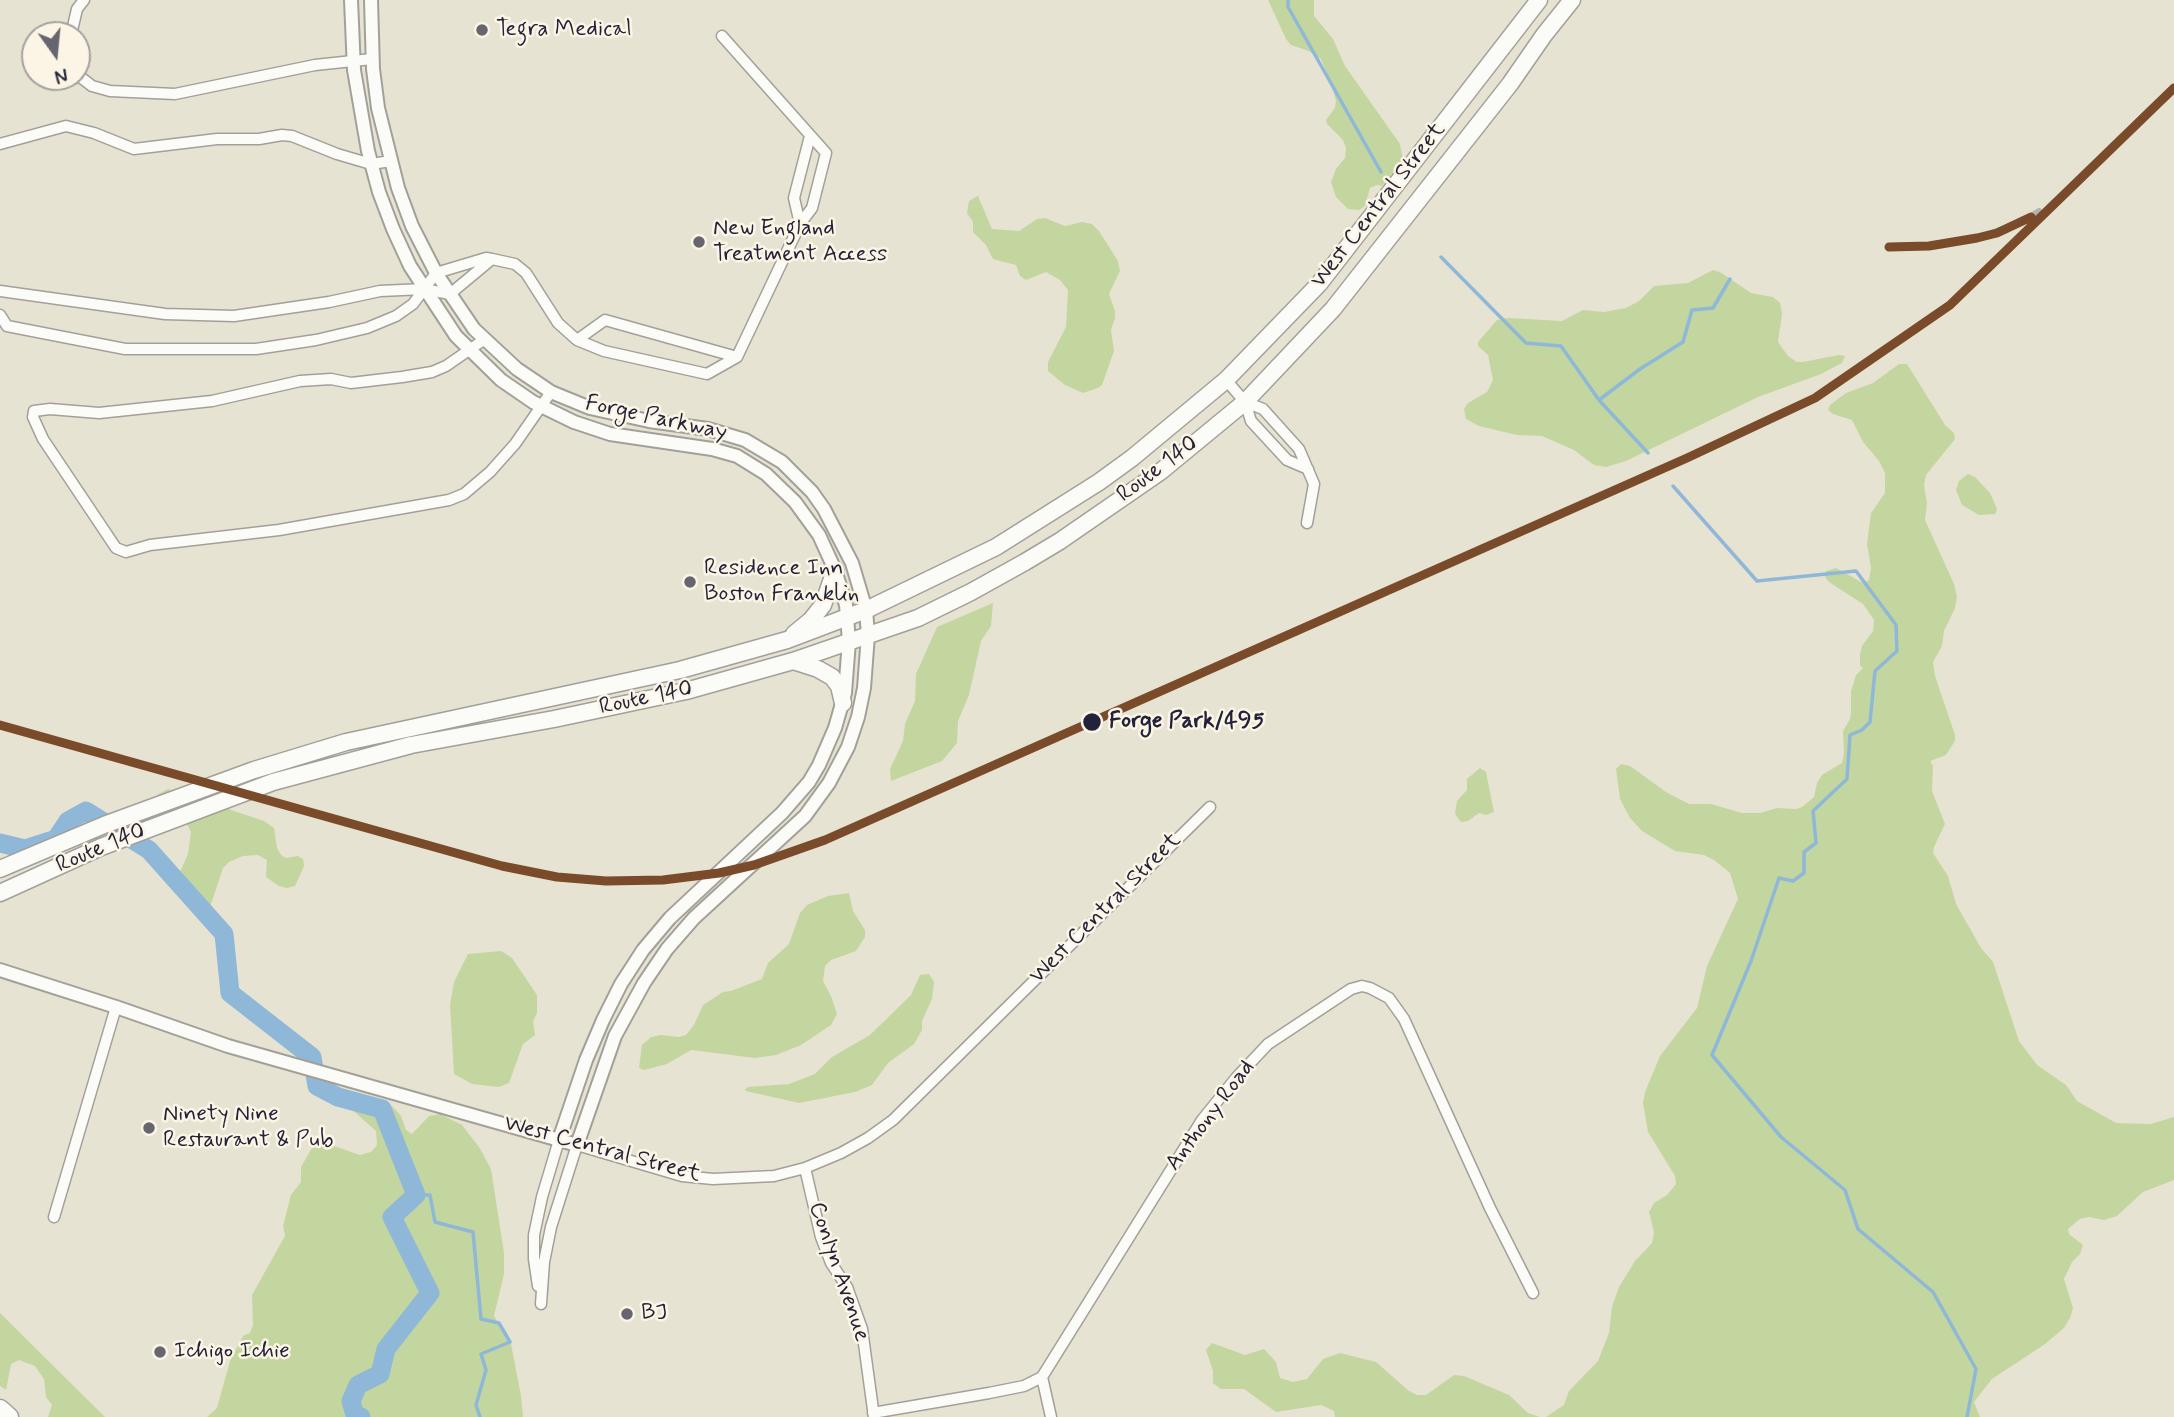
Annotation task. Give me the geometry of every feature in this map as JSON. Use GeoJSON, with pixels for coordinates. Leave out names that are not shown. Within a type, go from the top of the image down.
{"type":"FeatureCollection","features":[{"type":"Feature","properties":{"kind":"highway"},"geometry":{"type":"LineString","coordinates":[[0,1409],[9,1417]]}},
{"type":"Feature","properties":{"kind":"main road","name":"West Central Street"},"geometry":{"type":"LineString","coordinates":[[1226,380],[1319,284],[1539,0]]}},
{"type":"Feature","properties":{"kind":"main road","name":"West Central Street"},"geometry":{"type":"LineString","coordinates":[[1245,402],[1333,309],[1510,84],[1572,0]]}},
{"type":"Feature","properties":{"kind":"main road","name":"Route 140"},"geometry":{"type":"LineString","coordinates":[[0,869],[104,825],[254,770],[346,742],[680,670],[787,640],[848,618],[978,557],[1066,505],[1132,458],[1226,380]]}},
{"type":"Feature","properties":{"kind":"main road","name":"Route 140"},"geometry":{"type":"LineString","coordinates":[[2,892],[101,847],[272,782],[411,745],[686,691],[793,661],[918,618],[954,601],[1060,541],[1160,472],[1245,402]]}},
{"type":"Feature","properties":{"kind":"main road"},"geometry":{"type":"LineString","coordinates":[[787,640],[811,620],[823,605],[835,570]]}},
{"type":"Feature","properties":{"kind":"main road"},"geometry":{"type":"LineString","coordinates":[[793,661],[832,677],[839,686],[843,703]]}},
{"type":"Feature","properties":{"kind":"street"},"geometry":{"type":"LineString","coordinates":[[74,21],[83,0]]}},
{"type":"Feature","properties":{"kind":"street","name":"Forge Parkway"},"geometry":{"type":"LineString","coordinates":[[351,0],[353,59],[371,164],[393,229],[424,289],[456,336],[501,380],[541,406],[574,422],[610,434],[712,449],[750,463],[766,474],[795,502],[818,535],[835,570],[848,618],[849,641],[843,703],[828,747],[809,782],[782,813],[670,918],[643,950],[621,984],[586,1060],[559,1140]]}},
{"type":"Feature","properties":{"kind":"street","name":"Forge Parkway"},"geometry":{"type":"LineString","coordinates":[[371,0],[372,59],[378,108],[391,161],[412,226],[436,273],[474,329],[517,369],[551,392],[590,408],[728,434],[765,451],[798,477],[824,509],[852,563],[866,610],[868,635],[858,718],[837,769],[805,816],[694,918],[667,949],[644,983],[615,1036],[577,1145]]}},
{"type":"Feature","properties":{"kind":"street"},"geometry":{"type":"LineString","coordinates":[[0,315],[7,326],[125,349],[256,349],[316,340],[367,328],[396,316],[413,304],[436,273],[486,258],[515,264],[526,273],[558,323],[577,340],[604,351],[707,373],[737,357],[800,224],[812,208],[826,153],[722,36]]}},
{"type":"Feature","properties":{"kind":"street"},"geometry":{"type":"LineString","coordinates":[[91,85],[110,91],[175,94],[315,65],[372,59]]}},
{"type":"Feature","properties":{"kind":"street"},"geometry":{"type":"LineString","coordinates":[[0,144],[66,126],[94,133],[134,149],[217,139],[259,139],[282,135],[292,136],[371,164],[391,161]]}},
{"type":"Feature","properties":{"kind":"street"},"geometry":{"type":"LineString","coordinates":[[800,224],[794,198],[810,136]]}},
{"type":"Feature","properties":{"kind":"street"},"geometry":{"type":"LineString","coordinates":[[0,291],[165,314],[234,316],[329,302],[380,291],[424,289],[450,294],[492,259]]}},
{"type":"Feature","properties":{"kind":"street"},"geometry":{"type":"LineString","coordinates":[[577,340],[605,320],[737,357]]}},
{"type":"Feature","properties":{"kind":"street"},"geometry":{"type":"LineString","coordinates":[[485,339],[471,351],[439,369],[402,377],[351,383],[331,379],[300,381],[212,401],[99,413],[50,409],[34,411],[33,416],[43,439],[116,548],[126,552],[150,545],[279,530],[449,500],[464,494],[489,472],[515,444],[551,392]]}},
{"type":"Feature","properties":{"kind":"street"},"geometry":{"type":"LineString","coordinates":[[1226,380],[1245,402],[1251,421],[1287,460],[1308,469]]}},
{"type":"Feature","properties":{"kind":"street"},"geometry":{"type":"LineString","coordinates":[[1245,402],[1263,409],[1299,449],[1314,484],[1307,523]]}},
{"type":"Feature","properties":{"kind":"street","name":"West Central Street"},"geometry":{"type":"LineString","coordinates":[[0,970],[228,1046],[682,1176],[774,1176],[805,1168],[868,1138],[893,1120],[1210,807]]}},
{"type":"Feature","properties":{"kind":"street","name":"Anthony Road"},"geometry":{"type":"LineString","coordinates":[[1042,1377],[1202,1120],[1268,1044],[1351,989],[1362,986],[1389,998],[1404,1018],[1490,1208],[1533,1293]]}},
{"type":"Feature","properties":{"kind":"street"},"geometry":{"type":"LineString","coordinates":[[54,1217],[116,1007]]}},
{"type":"Feature","properties":{"kind":"street"},"geometry":{"type":"LineString","coordinates":[[559,1140],[534,1235],[534,1259],[541,1304],[544,1262],[551,1227],[577,1145]]}},
{"type":"Feature","properties":{"kind":"street","name":"Conlyn Avenue"},"geometry":{"type":"LineString","coordinates":[[805,1168],[821,1237],[831,1263],[846,1287],[862,1329],[873,1415]]}},
{"type":"Feature","properties":{"kind":"street"},"geometry":{"type":"LineString","coordinates":[[873,1415],[1024,1386],[1042,1377],[1051,1417]]}},
{"type":"Feature","properties":{"kind":"green space"},"geometry":{"type":"Polygon","coordinates":[[[1268,0],[1314,0],[1314,16],[1333,39],[1345,66],[1400,144],[1403,160],[1382,186],[1370,188],[1365,206],[1359,210],[1348,209],[1336,197],[1331,182],[1336,169],[1345,158],[1346,148],[1343,140],[1327,124],[1326,120],[1335,108],[1336,101],[1321,59],[1309,51],[1291,45],[1268,0]]]}},
{"type":"Feature","properties":{"kind":"green space"},"geometry":{"type":"Polygon","coordinates":[[[978,196],[992,229],[1019,231],[1037,219],[1045,218],[1065,226],[1082,222],[1092,224],[1118,261],[1120,271],[1109,294],[1115,311],[1111,330],[1114,351],[1102,385],[1098,388],[1083,393],[1065,385],[1048,371],[1048,362],[1066,327],[1068,290],[1060,280],[1046,272],[1026,280],[1020,276],[1016,265],[993,259],[986,245],[973,232],[973,222],[967,213],[969,201],[978,196]]]}},
{"type":"Feature","properties":{"kind":"green space"},"geometry":{"type":"Polygon","coordinates":[[[1713,270],[1751,293],[1773,297],[1780,303],[1782,314],[1778,342],[1788,356],[1797,362],[1803,362],[1845,356],[1842,363],[1821,374],[1758,397],[1626,461],[1606,467],[1594,465],[1574,450],[1542,436],[1517,435],[1479,426],[1466,419],[1464,409],[1468,403],[1487,392],[1493,380],[1488,355],[1478,346],[1478,342],[1497,320],[1507,318],[1562,321],[1583,310],[1604,312],[1626,308],[1639,301],[1654,286],[1688,283],[1713,270]]]}},
{"type":"Feature","properties":{"kind":"green space"},"geometry":{"type":"Polygon","coordinates":[[[1899,364],[1907,364],[1945,425],[1954,433],[1955,439],[1926,475],[1924,485],[1927,503],[1925,520],[1954,584],[1957,597],[1944,631],[1942,646],[1933,662],[1955,741],[1946,755],[1930,761],[1933,766],[1932,791],[1945,824],[1933,853],[1948,876],[1956,904],[1981,948],[1993,962],[2019,1041],[2037,1065],[2066,1085],[2077,1101],[2116,1123],[2151,1124],[2174,1117],[2174,1180],[2143,1192],[2117,1216],[2104,1220],[2089,1217],[2080,1219],[2068,1229],[2069,1234],[2083,1245],[2064,1279],[2073,1308],[2070,1318],[2064,1328],[2045,1344],[1992,1379],[1974,1402],[1980,1417],[1546,1417],[1564,1405],[1569,1391],[1598,1361],[1609,1333],[1612,1307],[1619,1287],[1635,1261],[1652,1243],[1654,1232],[1649,1212],[1654,1203],[1667,1195],[1676,1184],[1675,1176],[1648,1132],[1643,1103],[1645,1092],[1660,1056],[1697,1008],[1707,966],[1738,899],[1730,873],[1714,860],[1704,855],[1675,851],[1642,831],[1630,818],[1620,799],[1616,769],[1621,764],[1630,766],[1666,792],[1689,804],[1711,804],[1742,813],[1760,813],[1777,808],[1802,807],[1814,797],[1822,775],[1842,763],[1843,731],[1850,719],[1851,691],[1856,675],[1863,668],[1860,666],[1860,654],[1862,646],[1873,631],[1874,620],[1863,604],[1825,577],[1826,571],[1836,568],[1863,583],[1869,580],[1871,568],[1867,544],[1871,513],[1885,493],[1885,473],[1863,442],[1852,420],[1828,410],[1830,405],[1846,393],[1873,383],[1899,364]]]}},
{"type":"Feature","properties":{"kind":"green space"},"geometry":{"type":"Polygon","coordinates":[[[1968,474],[1975,477],[1990,493],[1997,509],[1995,514],[1979,515],[1962,505],[1956,490],[1959,481],[1968,474]]]}},
{"type":"Feature","properties":{"kind":"green space"},"geometry":{"type":"Polygon","coordinates":[[[993,603],[991,626],[981,641],[969,695],[958,721],[957,743],[942,761],[891,781],[890,769],[903,741],[905,724],[915,701],[916,674],[937,627],[993,603]]]}},
{"type":"Feature","properties":{"kind":"green space"},"geometry":{"type":"Polygon","coordinates":[[[1480,768],[1486,772],[1494,812],[1486,815],[1479,813],[1468,821],[1461,822],[1455,814],[1457,801],[1467,790],[1467,779],[1480,768]]]}},
{"type":"Feature","properties":{"kind":"green space"},"geometry":{"type":"Polygon","coordinates":[[[168,789],[264,821],[274,828],[277,848],[281,855],[303,859],[304,866],[295,886],[279,886],[266,877],[267,860],[258,855],[243,856],[223,868],[206,919],[188,898],[177,879],[188,854],[191,832],[186,822],[159,807],[157,795],[168,789]]]}},
{"type":"Feature","properties":{"kind":"green space"},"geometry":{"type":"Polygon","coordinates":[[[849,893],[853,911],[865,930],[865,937],[856,951],[831,960],[825,966],[823,981],[837,1014],[831,1025],[801,1045],[776,1055],[755,1058],[691,1050],[667,1064],[644,1070],[639,1068],[642,1045],[651,1037],[686,1035],[703,1005],[723,992],[762,979],[768,963],[789,944],[800,913],[807,905],[828,896],[849,893]]]}},
{"type":"Feature","properties":{"kind":"green space"},"geometry":{"type":"Polygon","coordinates":[[[501,951],[512,958],[537,995],[537,1013],[533,1021],[535,1035],[523,1044],[509,1083],[499,1087],[472,1084],[454,1074],[450,1005],[454,982],[468,954],[501,951]]]}},
{"type":"Feature","properties":{"kind":"green space"},"geometry":{"type":"Polygon","coordinates":[[[929,974],[934,982],[932,999],[922,1021],[922,1030],[914,1044],[888,1063],[872,1085],[855,1092],[799,1103],[746,1091],[748,1087],[789,1084],[815,1074],[832,1057],[870,1035],[911,995],[920,975],[929,974]]]}},
{"type":"Feature","properties":{"kind":"green space"},"geometry":{"type":"Polygon","coordinates":[[[346,1091],[380,1099],[391,1105],[401,1116],[406,1130],[412,1134],[429,1116],[440,1114],[462,1125],[491,1169],[504,1253],[504,1274],[494,1316],[511,1344],[523,1417],[207,1417],[217,1408],[230,1361],[243,1336],[250,1333],[253,1325],[252,1295],[285,1236],[283,1226],[291,1195],[301,1182],[301,1167],[312,1148],[328,1144],[360,1155],[371,1152],[377,1145],[376,1131],[350,1108],[346,1091]]]}},
{"type":"Feature","properties":{"kind":"green space"},"geometry":{"type":"Polygon","coordinates":[[[0,1313],[105,1417],[48,1417],[52,1405],[46,1397],[44,1379],[35,1366],[19,1360],[11,1364],[6,1390],[0,1386],[0,1313]]]}},
{"type":"Feature","properties":{"kind":"green space"},"geometry":{"type":"Polygon","coordinates":[[[1212,1343],[1245,1355],[1264,1349],[1276,1362],[1280,1378],[1293,1382],[1307,1379],[1323,1359],[1340,1353],[1376,1362],[1417,1395],[1426,1395],[1454,1375],[1464,1376],[1509,1395],[1528,1413],[1540,1417],[1335,1417],[1334,1411],[1321,1405],[1276,1412],[1244,1389],[1221,1389],[1213,1383],[1213,1371],[1206,1350],[1212,1343]]]}},
{"type":"Feature","properties":{"kind":"waterway"},"geometry":{"type":"LineString","coordinates":[[1288,0],[1288,7],[1381,172]]}},
{"type":"Feature","properties":{"kind":"waterway"},"geometry":{"type":"LineString","coordinates":[[1441,257],[1526,343],[1561,346],[1599,400],[1648,453]]}},
{"type":"Feature","properties":{"kind":"waterway"},"geometry":{"type":"LineString","coordinates":[[1599,400],[1640,369],[1683,342],[1692,310],[1713,308],[1730,279]]}},
{"type":"Feature","properties":{"kind":"waterway"},"geometry":{"type":"LineString","coordinates":[[1673,486],[1757,581],[1856,571],[1896,625],[1897,651],[1875,671],[1870,722],[1862,730],[1850,735],[1847,779],[1813,811],[1816,843],[1804,852],[1804,873],[1793,881],[1779,878],[1751,961],[1712,1055],[1781,1137],[1845,1190],[1858,1229],[1933,1292],[1976,1369],[1967,1417]]}},
{"type":"Feature","properties":{"kind":"waterway"},"geometry":{"type":"LineString","coordinates":[[0,843],[25,849],[56,839],[68,821],[86,811],[149,850],[224,934],[230,993],[312,1057],[317,1086],[338,1097],[382,1109],[416,1195],[392,1217],[430,1293],[386,1349],[380,1374],[358,1385],[351,1401],[355,1415],[361,1417]]}},
{"type":"Feature","properties":{"kind":"waterway"},"geometry":{"type":"LineString","coordinates":[[416,1195],[430,1195],[435,1222],[473,1232],[481,1319],[499,1323],[510,1342],[481,1354],[486,1370],[476,1405],[480,1417]]}},
{"type":"Feature","properties":{"kind":"railway"},"geometry":{"type":"LineString","coordinates":[[1217,665],[1687,458],[1815,398],[1950,305],[2174,88]]}},
{"type":"Feature","properties":{"kind":"railway"},"geometry":{"type":"LineString","coordinates":[[1889,247],[1929,246],[1977,238],[2017,224],[2039,211]]}},
{"type":"Feature","properties":{"kind":"transit line"},"geometry":{"type":"LineString","coordinates":[[0,725],[502,866],[557,877],[606,881],[663,880],[719,873],[754,865],[825,840],[1687,458],[1815,398],[1950,305],[2174,88]]}},
{"type":"Feature","properties":{"kind":"transit line"},"geometry":{"type":"LineString","coordinates":[[1889,247],[1929,246],[1977,238],[1997,233],[2031,217]]}},
{"type":"Feature","properties":{"kind":"place","name":"Tegra Medical"},"geometry":{"type":"Point","coordinates":[482,30]}},
{"type":"Feature","properties":{"kind":"place","name":"New England Treatment Access"},"geometry":{"type":"Point","coordinates":[699,242]}},
{"type":"Feature","properties":{"kind":"place","name":"Residence Inn Boston Franklin"},"geometry":{"type":"Point","coordinates":[690,582]}},
{"type":"Feature","properties":{"kind":"place","name":"Forge Park/495"},"geometry":{"type":"Point","coordinates":[1092,722]}},
{"type":"Feature","properties":{"kind":"place","name":"Ninety Nine Restaurant & Pub"},"geometry":{"type":"Point","coordinates":[149,1128]}},
{"type":"Feature","properties":{"kind":"place","name":"BJ"},"geometry":{"type":"Point","coordinates":[627,1314]}},
{"type":"Feature","properties":{"kind":"place","name":"Ichigo Ichie"},"geometry":{"type":"Point","coordinates":[160,1352]}}]}
